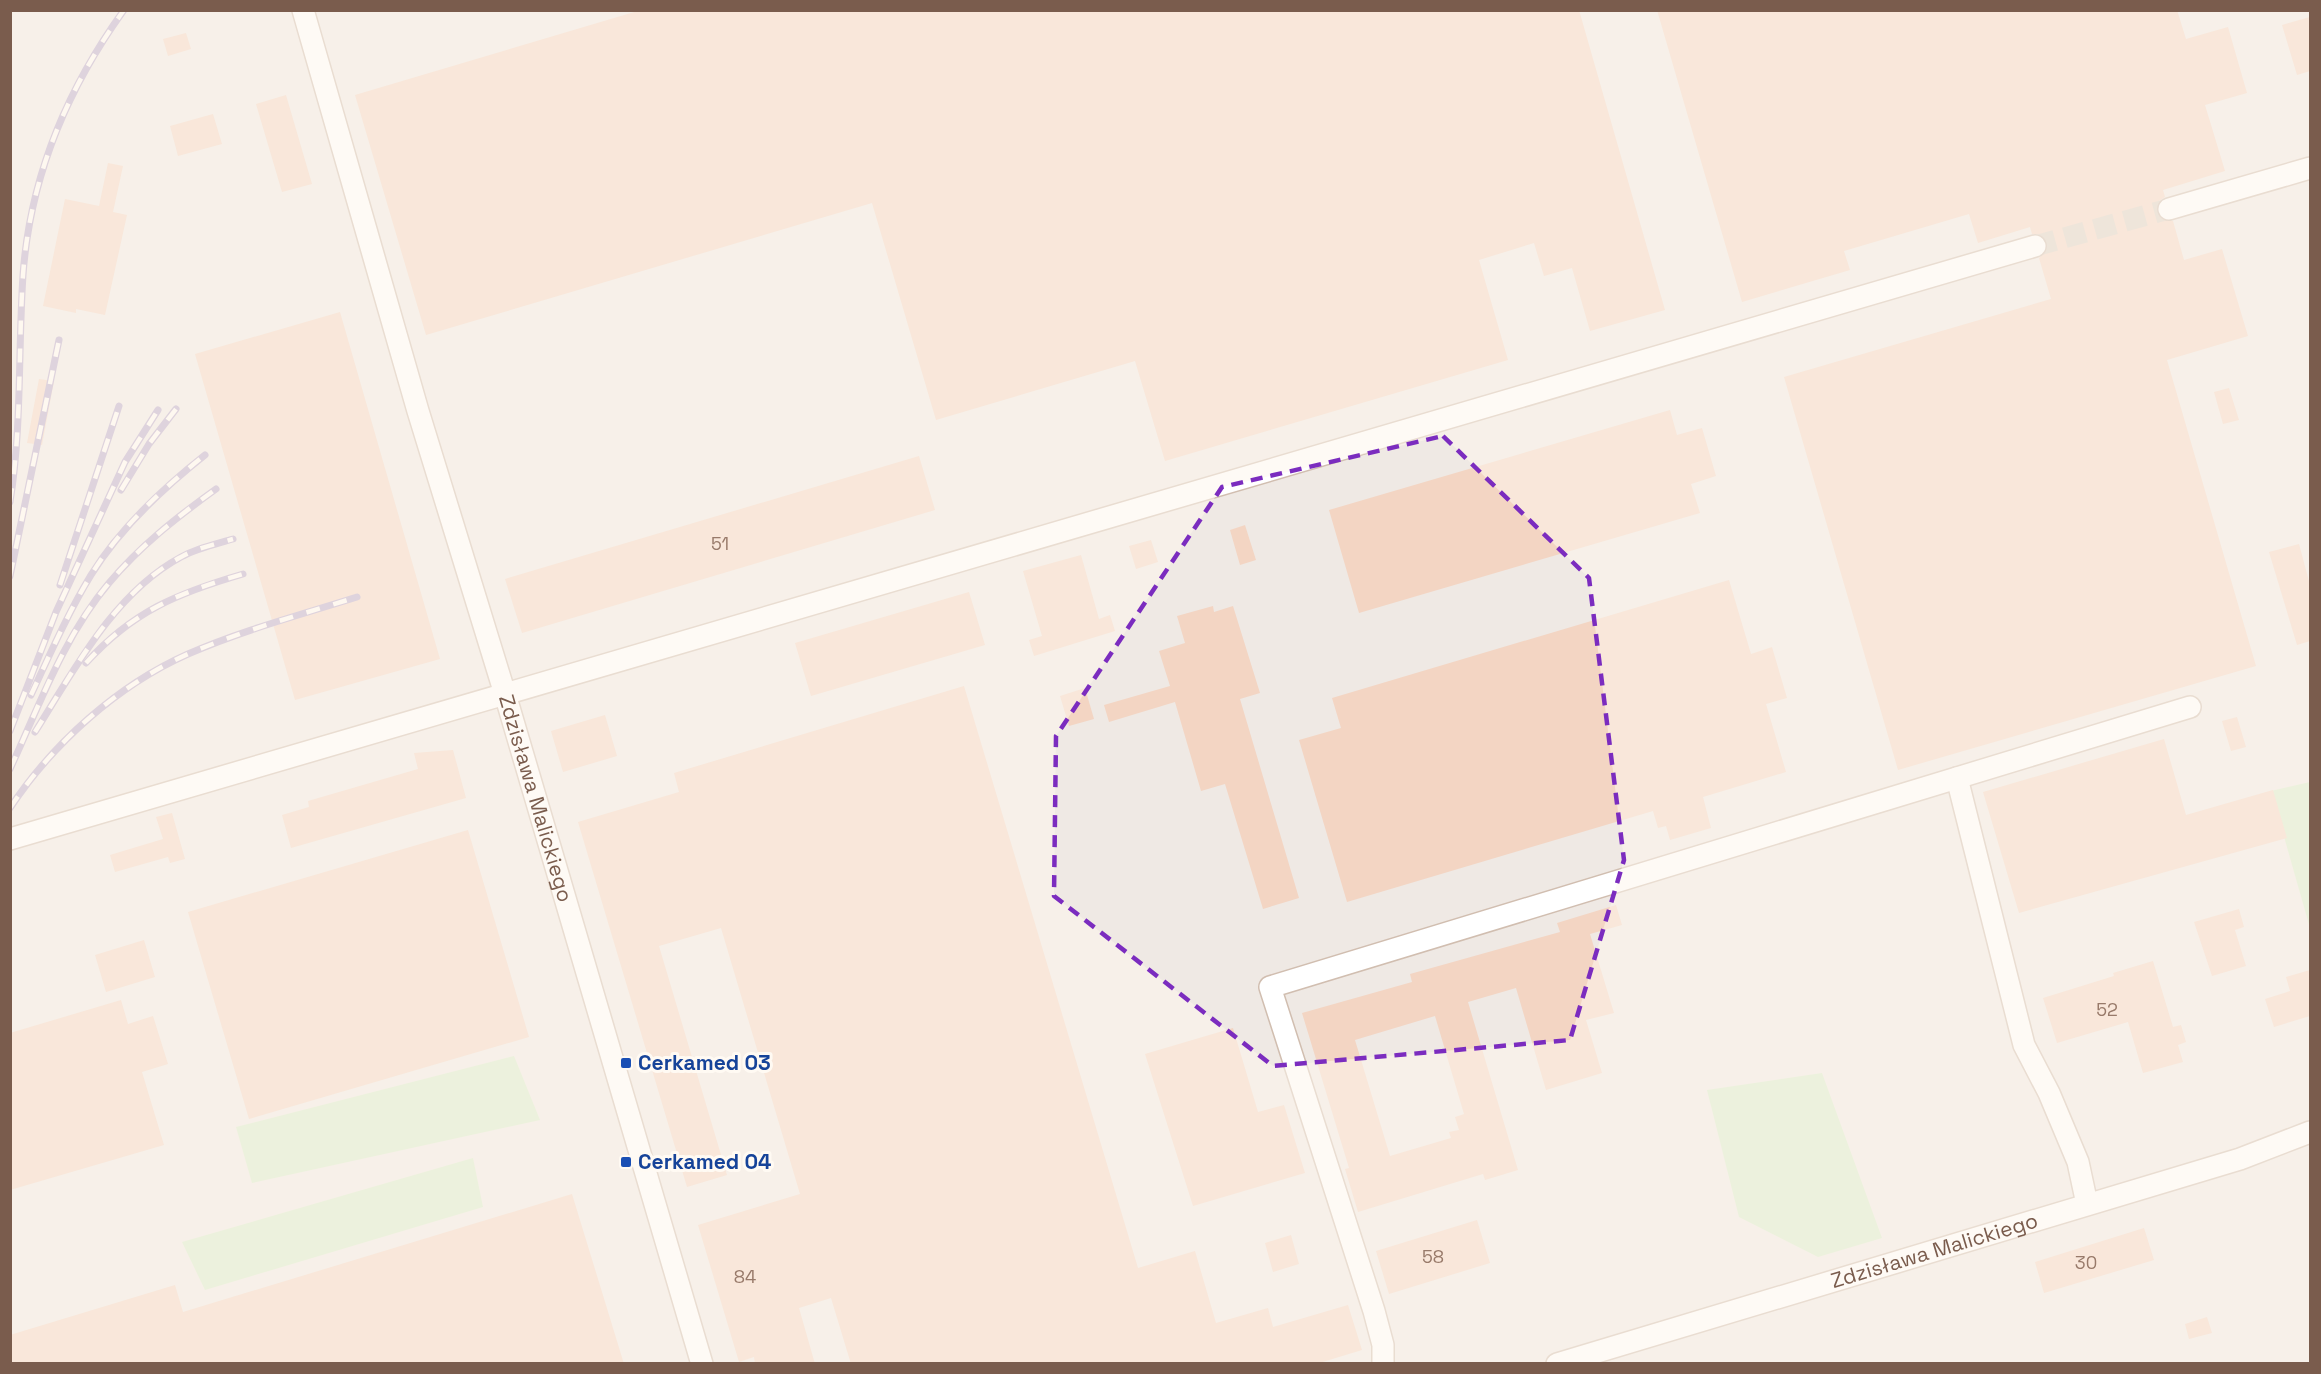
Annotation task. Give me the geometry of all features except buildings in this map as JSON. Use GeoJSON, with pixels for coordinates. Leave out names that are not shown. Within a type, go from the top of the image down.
{"type":"FeatureCollection","features":[{"type":"Feature","properties":{"kind":"street"},"geometry":{"type":"LineString","coordinates":[[303,10],[418,411],[505,694],[2035,246]]}},
{"type":"Feature","properties":{"kind":"street"},"geometry":{"type":"LineString","coordinates":[[2169,209],[2310,168]]}},
{"type":"Feature","properties":{"kind":"street","name":"Zdzisława Malickiego"},"geometry":{"type":"LineString","coordinates":[[10,839],[505,694],[702,1364]]}},
{"type":"Feature","properties":{"kind":"street"},"geometry":{"type":"LineString","coordinates":[[1383,1364],[1383,1345],[1374,1311],[1270,987],[2190,707]]}},
{"type":"Feature","properties":{"kind":"street"},"geometry":{"type":"LineString","coordinates":[[1957,778],[2024,1044],[2049,1094],[2078,1162],[2087,1204]]}},
{"type":"Feature","properties":{"kind":"street","name":"Zdzisława Malickiego"},"geometry":{"type":"LineString","coordinates":[[1557,1364],[2240,1158],[2310,1132]]}},
{"type":"Feature","properties":{"kind":"highlighted area"},"geometry":{"type":"Polygon","coordinates":[[[1443,436],[1589,578],[1624,860],[1570,1040],[1273,1066],[1054,896],[1056,736],[1222,487],[1443,436]]]}},
{"type":"Feature","properties":{"kind":"shaded area"},"geometry":{"type":"Polygon","coordinates":[[[10,11],[2310,11],[2310,1363],[11,1363],[10,11]]]}},
{"type":"Feature","properties":{"kind":"green space"},"geometry":{"type":"Polygon","coordinates":[[[2310,782],[2310,928],[2271,791],[2310,782]]]}},
{"type":"Feature","properties":{"kind":"green space"},"geometry":{"type":"Polygon","coordinates":[[[514,1056],[540,1120],[252,1183],[236,1127],[514,1056]]]}},
{"type":"Feature","properties":{"kind":"green space"},"geometry":{"type":"Polygon","coordinates":[[[1822,1073],[1882,1238],[1818,1257],[1739,1217],[1707,1090],[1822,1073]]]}},
{"type":"Feature","properties":{"kind":"green space"},"geometry":{"type":"Polygon","coordinates":[[[473,1158],[483,1207],[205,1290],[182,1242],[473,1158]]]}},
{"type":"Feature","properties":{"kind":"tunnel"},"geometry":{"type":"LineString","coordinates":[[2035,246],[2169,209]]}},
{"type":"Feature","properties":{"kind":"railway"},"geometry":{"type":"LineString","coordinates":[[10,502],[18,417],[23,275],[34,203],[43,169],[69,103],[85,71],[124,10]]}},
{"type":"Feature","properties":{"kind":"railway"},"geometry":{"type":"LineString","coordinates":[[10,576],[59,340]]}},
{"type":"Feature","properties":{"kind":"railway"},"geometry":{"type":"LineString","coordinates":[[60,585],[119,406]]}},
{"type":"Feature","properties":{"kind":"railway"},"geometry":{"type":"LineString","coordinates":[[121,490],[149,444],[176,409]]}},
{"type":"Feature","properties":{"kind":"railway"},"geometry":{"type":"LineString","coordinates":[[10,731],[56,612],[125,462],[158,410]]}},
{"type":"Feature","properties":{"kind":"railway"},"geometry":{"type":"LineString","coordinates":[[31,695],[75,604],[102,558],[128,525],[173,481],[205,455]]}},
{"type":"Feature","properties":{"kind":"railway"},"geometry":{"type":"LineString","coordinates":[[10,769],[54,672],[93,604],[121,569],[146,544],[216,489]]}},
{"type":"Feature","properties":{"kind":"railway"},"geometry":{"type":"LineString","coordinates":[[35,732],[98,635],[135,591],[157,572],[181,557],[233,539]]}},
{"type":"Feature","properties":{"kind":"railway"},"geometry":{"type":"LineString","coordinates":[[86,663],[121,630],[158,606],[198,589],[243,574]]}},
{"type":"Feature","properties":{"kind":"railway"},"geometry":{"type":"LineString","coordinates":[[10,808],[27,784],[67,739],[112,699],[137,682],[162,667],[209,645],[357,597]]}},
{"type":"Feature","properties":{"kind":"place","name":"Cerkamed 03"},"geometry":{"type":"Point","coordinates":[626,1063]}},
{"type":"Feature","properties":{"kind":"place","name":"Cerkamed 04"},"geometry":{"type":"Point","coordinates":[626,1162]}}]}
